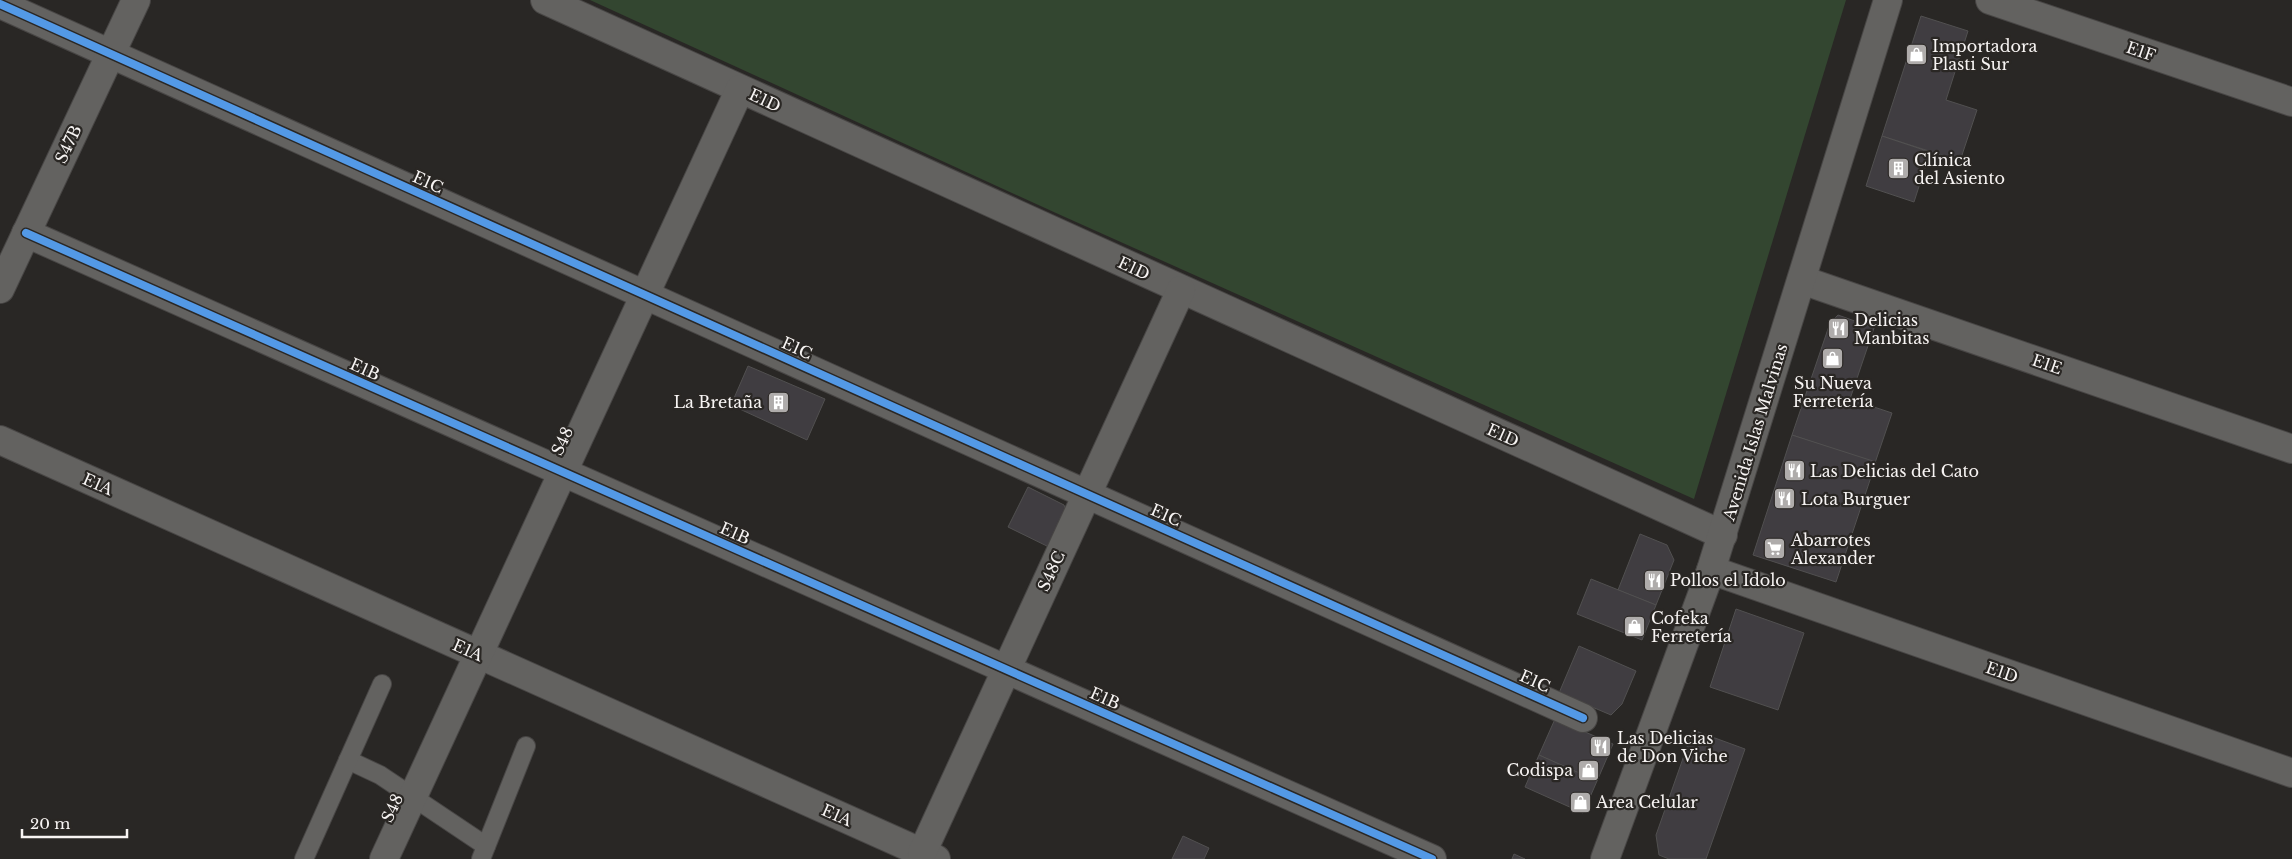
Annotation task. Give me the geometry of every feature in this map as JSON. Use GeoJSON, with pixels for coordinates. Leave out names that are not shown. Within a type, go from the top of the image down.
{"type":"FeatureCollection","features":[{"type":"Feature","properties":{"kind":"street","name":"S47B"},"geometry":{"type":"LineString","coordinates":[[0,289],[136,0]]}},
{"type":"Feature","properties":{"kind":"street","name":"E1D"},"geometry":{"type":"LineString","coordinates":[[545,0],[1723,535]]}},
{"type":"Feature","properties":{"kind":"street","name":"Avenida Islas Malvinas"},"geometry":{"type":"LineString","coordinates":[[1606,859],[1723,535],[1888,0]]}},
{"type":"Feature","properties":{"kind":"street","name":"E1F"},"geometry":{"type":"LineString","coordinates":[[1990,0],[2292,102]]}},
{"type":"Feature","properties":{"kind":"street","name":"E1C"},"geometry":{"type":"LineString","coordinates":[[0,4],[1583,718]]}},
{"type":"Feature","properties":{"kind":"street","name":"S48"},"geometry":{"type":"LineString","coordinates":[[384,859],[740,89]]}},
{"type":"Feature","properties":{"kind":"street","name":"E1B"},"geometry":{"type":"LineString","coordinates":[[26,233],[1432,859]]}},
{"type":"Feature","properties":{"kind":"street","name":"E1E"},"geometry":{"type":"LineString","coordinates":[[1802,280],[2292,449]]}},
{"type":"Feature","properties":{"kind":"street","name":"S48C"},"geometry":{"type":"LineString","coordinates":[[929,856],[1006,669],[1180,290]]}},
{"type":"Feature","properties":{"kind":"street","name":"E1A"},"geometry":{"type":"LineString","coordinates":[[0,440],[929,856]]}},
{"type":"Feature","properties":{"kind":"street","name":"E1D"},"geometry":{"type":"LineString","coordinates":[[1711,570],[2292,774]]}},
{"type":"Feature","properties":{"kind":"lane"},"geometry":{"type":"LineString","coordinates":[[304,859],[382,684]]}},
{"type":"Feature","properties":{"kind":"lane"},"geometry":{"type":"LineString","coordinates":[[348,760],[380,775],[413,795],[484,852],[526,746]]}},
{"type":"Feature","properties":{"kind":"green space"},"geometry":{"type":"Polygon","coordinates":[[[590,0],[1846,0],[1694,499],[1056,213],[590,0]]]}},
{"type":"Feature","properties":{"kind":"building"},"geometry":{"type":"Polygon","coordinates":[[[1921,16],[1968,31],[1946,100],[1977,110],[1960,161],[1882,136],[1921,16]]]}},
{"type":"Feature","properties":{"kind":"building","name":"Clínica del Asiento"},"geometry":{"type":"Polygon","coordinates":[[[1882,136],[1930,152],[1914,202],[1866,186],[1882,136]]]}},
{"type":"Feature","properties":{"kind":"building"},"geometry":{"type":"Polygon","coordinates":[[[1838,315],[1874,328],[1850,399],[1892,413],[1875,463],[1792,435],[1830,323],[1838,315]]]}},
{"type":"Feature","properties":{"kind":"building","name":"La Bretaña"},"geometry":{"type":"Polygon","coordinates":[[[748,366],[825,399],[807,440],[731,405],[748,366]]]}},
{"type":"Feature","properties":{"kind":"building"},"geometry":{"type":"Polygon","coordinates":[[[1792,435],[1876,462],[1836,582],[1753,555],[1792,435]]]}},
{"type":"Feature","properties":{"kind":"building"},"geometry":{"type":"Polygon","coordinates":[[[1028,487],[1064,505],[1068,518],[1053,549],[1008,527],[1028,487]]]}},
{"type":"Feature","properties":{"kind":"building"},"geometry":{"type":"Polygon","coordinates":[[[1640,534],[1667,545],[1674,560],[1656,605],[1618,590],[1640,534]]]}},
{"type":"Feature","properties":{"kind":"building"},"geometry":{"type":"Polygon","coordinates":[[[1591,579],[1656,605],[1642,640],[1577,614],[1591,579]]]}},
{"type":"Feature","properties":{"kind":"building"},"geometry":{"type":"Polygon","coordinates":[[[1736,609],[1804,633],[1778,710],[1710,687],[1736,609]]]}},
{"type":"Feature","properties":{"kind":"building"},"geometry":{"type":"Polygon","coordinates":[[[1579,646],[1636,671],[1622,704],[1611,715],[1559,693],[1579,646]]]}},
{"type":"Feature","properties":{"kind":"building"},"geometry":{"type":"Polygon","coordinates":[[[1555,719],[1613,744],[1597,781],[1539,755],[1555,719]]]}},
{"type":"Feature","properties":{"kind":"building"},"geometry":{"type":"Polygon","coordinates":[[[1693,730],[1745,749],[1706,859],[1669,859],[1659,855],[1656,835],[1693,730]]]}},
{"type":"Feature","properties":{"kind":"building"},"geometry":{"type":"Polygon","coordinates":[[[1539,755],[1597,781],[1583,813],[1525,787],[1539,755]]]}},
{"type":"Feature","properties":{"kind":"building"},"geometry":{"type":"Polygon","coordinates":[[[1183,836],[1209,848],[1204,859],[1172,859],[1183,836]]]}},
{"type":"Feature","properties":{"kind":"building"},"geometry":{"type":"Polygon","coordinates":[[[1514,854],[1525,859],[1512,859],[1514,854]]]}},
{"type":"Feature","properties":{"kind":"cycle path"},"geometry":{"type":"LineString","coordinates":[[0,4],[1583,718]]}},
{"type":"Feature","properties":{"kind":"cycle path"},"geometry":{"type":"LineString","coordinates":[[26,233],[1432,859]]}},
{"type":"Feature","properties":{"kind":"place","name":"Importadora Plasti Sur"},"geometry":{"type":"Point","coordinates":[1916,55]}},
{"type":"Feature","properties":{"kind":"place","name":"Clínica del Asiento"},"geometry":{"type":"Point","coordinates":[1898,169]}},
{"type":"Feature","properties":{"kind":"place","name":"Delicias Manbitas"},"geometry":{"type":"Point","coordinates":[1838,329]}},
{"type":"Feature","properties":{"kind":"place","name":"Su Nueva Ferretería"},"geometry":{"type":"Point","coordinates":[1833,359]}},
{"type":"Feature","properties":{"kind":"place","name":"La Bretaña"},"geometry":{"type":"Point","coordinates":[778,402]}},
{"type":"Feature","properties":{"kind":"place","name":"Las Delicias del Cato"},"geometry":{"type":"Point","coordinates":[1794,471]}},
{"type":"Feature","properties":{"kind":"place","name":"Lota Burguer"},"geometry":{"type":"Point","coordinates":[1785,499]}},
{"type":"Feature","properties":{"kind":"place","name":"Abarrotes Alexander"},"geometry":{"type":"Point","coordinates":[1775,549]}},
{"type":"Feature","properties":{"kind":"place","name":"Pollos el Idolo"},"geometry":{"type":"Point","coordinates":[1654,580]}},
{"type":"Feature","properties":{"kind":"place","name":"Cofeka Ferretería"},"geometry":{"type":"Point","coordinates":[1635,627]}},
{"type":"Feature","properties":{"kind":"place","name":"Las Delicias de Don Viche"},"geometry":{"type":"Point","coordinates":[1601,747]}},
{"type":"Feature","properties":{"kind":"place","name":"Codispa"},"geometry":{"type":"Point","coordinates":[1589,770]}},
{"type":"Feature","properties":{"kind":"place","name":"Area Celular"},"geometry":{"type":"Point","coordinates":[1580,802]}}]}
